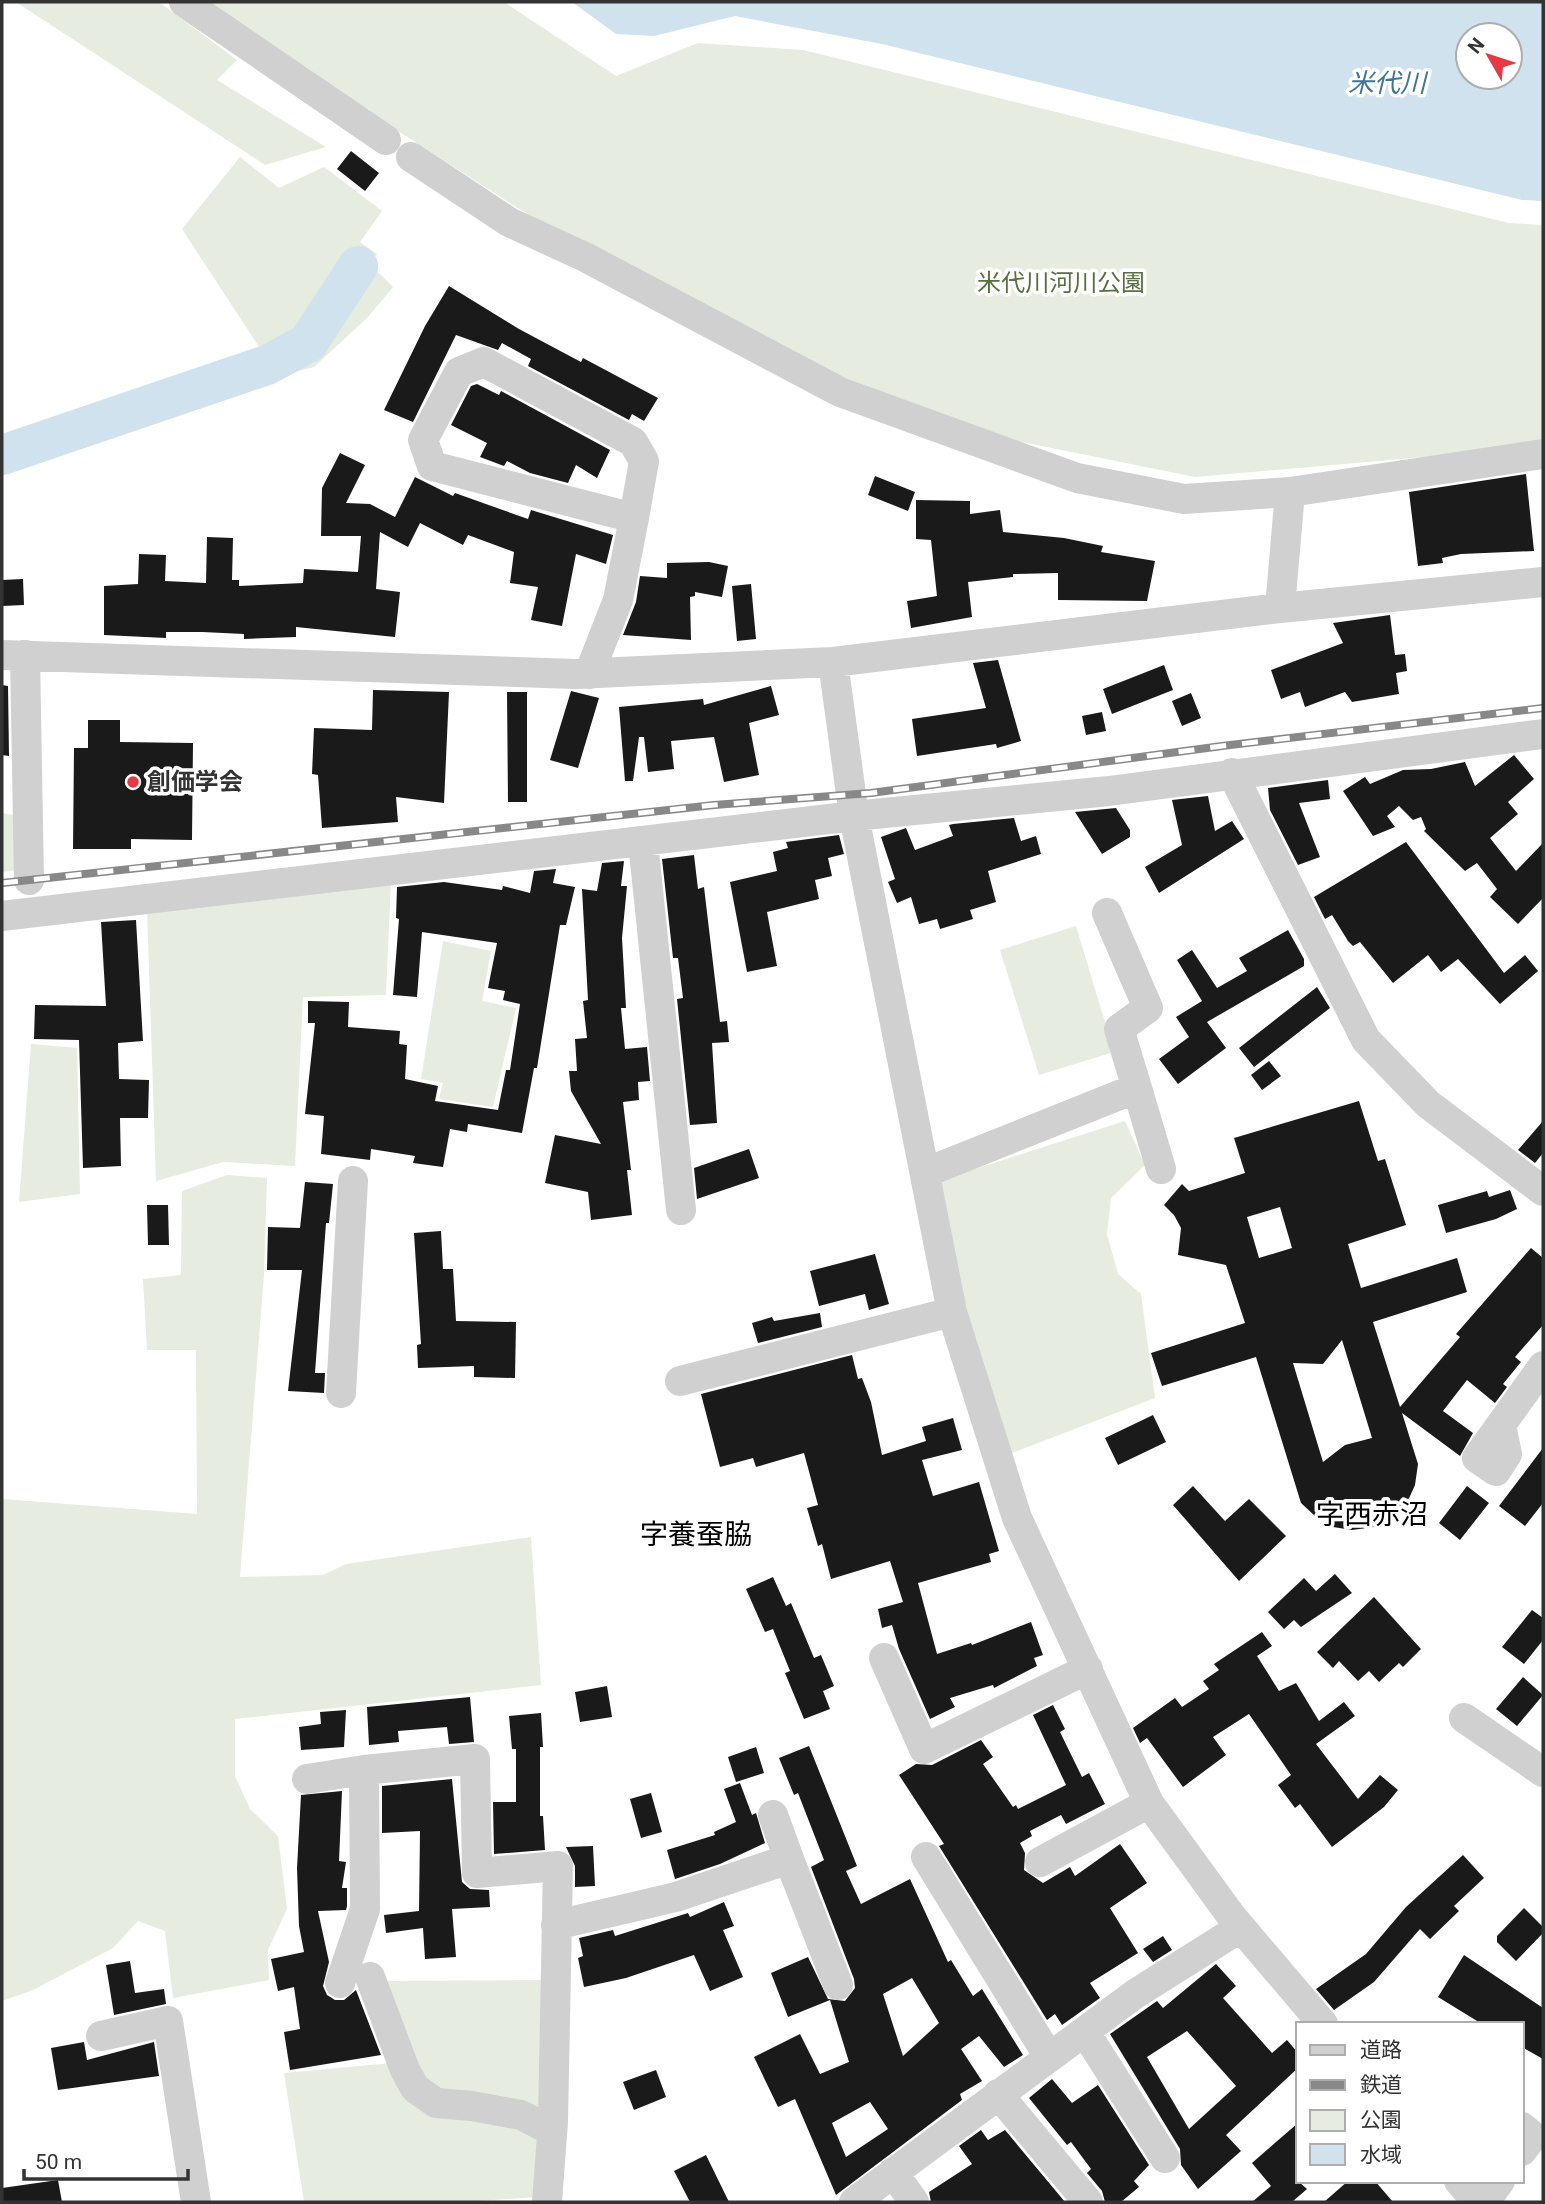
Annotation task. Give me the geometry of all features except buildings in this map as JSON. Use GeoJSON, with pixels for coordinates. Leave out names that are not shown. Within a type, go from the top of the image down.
{"type":"FeatureCollection","features":[{"type":"Feature","properties":{"kind":"street"},"geometry":{"type":"LineString","coordinates":[[184,2],[386,140]]}},
{"type":"Feature","properties":{"kind":"street"},"geometry":{"type":"LineString","coordinates":[[411,157],[509,222],[585,257],[840,391],[1077,478],[1184,499],[1290,492],[1543,454]]}},
{"type":"Feature","properties":{"kind":"street"},"geometry":{"type":"LineString","coordinates":[[589,674],[618,600],[634,518],[644,461],[634,442],[484,362],[459,372],[423,440],[432,466],[634,518]]}},
{"type":"Feature","properties":{"kind":"street"},"geometry":{"type":"LineString","coordinates":[[1280,608],[1290,492]]}},
{"type":"Feature","properties":{"kind":"street"},"geometry":{"type":"LineString","coordinates":[[29,880],[13,655],[589,674],[834,662],[1280,608],[1543,582]]}},
{"type":"Feature","properties":{"kind":"street"},"geometry":{"type":"LineString","coordinates":[[834,662],[854,816],[927,1172],[952,1312],[1017,1518],[1149,1803],[1240,1928],[1321,2022]]}},
{"type":"Feature","properties":{"kind":"street"},"geometry":{"type":"LineString","coordinates":[[2,916],[854,816],[1109,791],[1543,734]]}},
{"type":"Feature","properties":{"kind":"street"},"geometry":{"type":"LineString","coordinates":[[1232,773],[1366,1040],[1428,1104],[1543,1191]]}},
{"type":"Feature","properties":{"kind":"street"},"geometry":{"type":"LineString","coordinates":[[643,842],[681,1210]]}},
{"type":"Feature","properties":{"kind":"street"},"geometry":{"type":"LineString","coordinates":[[1107,913],[1148,1008],[1119,1028],[1161,1169]]}},
{"type":"Feature","properties":{"kind":"street"},"geometry":{"type":"LineString","coordinates":[[927,1172],[1137,1088]]}},
{"type":"Feature","properties":{"kind":"street"},"geometry":{"type":"LineString","coordinates":[[341,1393],[353,1181]]}},
{"type":"Feature","properties":{"kind":"street"},"geometry":{"type":"LineString","coordinates":[[680,1381],[952,1312]]}},
{"type":"Feature","properties":{"kind":"street"},"geometry":{"type":"LineString","coordinates":[[1501,1425],[1543,1366]]}},
{"type":"Feature","properties":{"kind":"street"},"geometry":{"type":"LineString","coordinates":[[884,1658],[924,1749],[1088,1669]]}},
{"type":"Feature","properties":{"kind":"street"},"geometry":{"type":"LineString","coordinates":[[1464,1718],[1543,1772]]}},
{"type":"Feature","properties":{"kind":"street"},"geometry":{"type":"LineString","coordinates":[[307,1779],[364,1770],[475,1759],[477,1872],[558,1866],[552,2131],[547,2202]]}},
{"type":"Feature","properties":{"kind":"street"},"geometry":{"type":"LineString","coordinates":[[340,1983],[365,1909],[364,1770]]}},
{"type":"Feature","properties":{"kind":"street"},"geometry":{"type":"LineString","coordinates":[[1040,1862],[1149,1803]]}},
{"type":"Feature","properties":{"kind":"street"},"geometry":{"type":"LineString","coordinates":[[773,1815],[838,1985]]}},
{"type":"Feature","properties":{"kind":"street"},"geometry":{"type":"LineString","coordinates":[[926,1857],[1049,2057]]}},
{"type":"Feature","properties":{"kind":"street"},"geometry":{"type":"LineString","coordinates":[[556,1925],[676,1897],[789,1859]]}},
{"type":"Feature","properties":{"kind":"street"},"geometry":{"type":"LineString","coordinates":[[854,2202],[1135,1994],[1240,1928]]}},
{"type":"Feature","properties":{"kind":"street"},"geometry":{"type":"LineString","coordinates":[[370,1977],[405,2070],[415,2088],[436,2103],[521,2115],[552,2131]]}},
{"type":"Feature","properties":{"kind":"street"},"geometry":{"type":"LineString","coordinates":[[101,2036],[168,2021],[196,2202]]}},
{"type":"Feature","properties":{"kind":"street"},"geometry":{"type":"LineString","coordinates":[[1086,2032],[1165,2158]]}},
{"type":"Feature","properties":{"kind":"street"},"geometry":{"type":"LineString","coordinates":[[998,2094],[1088,2202]]}},
{"type":"Feature","properties":{"kind":"street"},"geometry":{"type":"LineString","coordinates":[[1524,2129],[1533,2136],[1524,2148]]}},
{"type":"Feature","properties":{"kind":"street"},"geometry":{"type":"LineString","coordinates":[[893,2172],[914,2202]]}},
{"type":"Feature","properties":{"kind":"street"},"geometry":{"type":"LineString","coordinates":[[1461,2183],[1478,2202]]}},
{"type":"Feature","properties":{"kind":"street"},"geometry":{"type":"LineString","coordinates":[[1485,2202],[1499,2183]]}},
{"type":"Feature","properties":{"kind":"green space"},"geometry":{"type":"Polygon","coordinates":[[[16,2],[159,2],[237,60],[217,80],[326,147],[265,165],[16,2]]]}},
{"type":"Feature","properties":{"kind":"green space","name":"米代川河川公園"},"geometry":{"type":"Polygon","coordinates":[[[206,2],[504,2],[616,76],[698,43],[803,50],[1509,223],[1543,225],[1543,442],[1424,457],[1195,477],[1017,441],[839,382],[597,259],[252,37],[206,2]]]}},
{"type":"Feature","properties":{"kind":"green space"},"geometry":{"type":"Polygon","coordinates":[[[240,157],[279,188],[324,167],[382,211],[360,242],[377,254],[370,264],[393,287],[368,317],[314,367],[278,376],[182,229],[240,157]]]}},
{"type":"Feature","properties":{"kind":"green space"},"geometry":{"type":"Polygon","coordinates":[[[2,813],[19,816],[24,870],[2,872],[2,813]]]}},
{"type":"Feature","properties":{"kind":"green space"},"geometry":{"type":"Polygon","coordinates":[[[391,879],[386,995],[303,997],[295,1166],[223,1162],[156,1181],[147,909],[391,879]]]}},
{"type":"Feature","properties":{"kind":"green space"},"geometry":{"type":"Polygon","coordinates":[[[1076,926],[1114,1052],[1039,1075],[1000,950],[1076,926]]]}},
{"type":"Feature","properties":{"kind":"green space"},"geometry":{"type":"Polygon","coordinates":[[[443,941],[491,951],[482,1001],[516,1008],[493,1107],[439,1099],[443,1083],[421,1079],[443,941]]]}},
{"type":"Feature","properties":{"kind":"green space"},"geometry":{"type":"Polygon","coordinates":[[[31,1044],[77,1048],[80,1194],[19,1202],[31,1044]]]}},
{"type":"Feature","properties":{"kind":"green space"},"geometry":{"type":"Polygon","coordinates":[[[1125,1121],[1145,1165],[1111,1198],[1107,1234],[1118,1274],[1141,1294],[1155,1398],[1007,1455],[958,1310],[937,1181],[1125,1121]]]}},
{"type":"Feature","properties":{"kind":"green space"},"geometry":{"type":"Polygon","coordinates":[[[227,1175],[267,1178],[264,1275],[240,1577],[323,1575],[346,1564],[531,1537],[541,1685],[235,1719],[235,1776],[250,1809],[278,1836],[287,1909],[268,1950],[269,1980],[173,1998],[165,1931],[138,1921],[113,1948],[33,1990],[2,2001],[2,1499],[197,1514],[196,1350],[147,1350],[143,1279],[181,1275],[182,1191],[227,1175]]]}},
{"type":"Feature","properties":{"kind":"green space"},"geometry":{"type":"Polygon","coordinates":[[[550,1980],[545,2113],[520,2100],[448,2094],[414,2071],[380,1981],[550,1980]]]}},
{"type":"Feature","properties":{"kind":"green space"},"geometry":{"type":"Polygon","coordinates":[[[392,2063],[415,2102],[543,2134],[537,2197],[463,2202],[304,2202],[284,2073],[392,2063]]]}},
{"type":"Feature","properties":{"kind":"water","name":"米代川"},"geometry":{"type":"Polygon","coordinates":[[[572,2],[1543,2],[1543,201],[1522,200],[882,44],[735,16],[654,36],[616,34],[572,2]]]}},
{"type":"Feature","properties":{"kind":"water"},"geometry":{"type":"Polygon","coordinates":[[[352,261],[364,271],[352,286],[348,302],[335,325],[313,349],[282,366],[273,351],[303,335],[318,317],[319,304],[352,261]]]}},
{"type":"Feature","properties":{"kind":"waterway"},"geometry":{"type":"LineString","coordinates":[[2,455],[267,365],[308,343],[358,266]]}},
{"type":"Feature","properties":{"kind":"railway"},"geometry":{"type":"LineString","coordinates":[[2,883],[714,805],[871,793],[1222,746],[1543,708]]}},
{"type":"Feature","properties":{"kind":"place","name":"創価学会"},"geometry":{"type":"Point","coordinates":[133,782]}},
{"type":"Feature","properties":{"kind":"district","name":"字西赤沼"},"geometry":{"type":"Point","coordinates":[1372,1514]}},
{"type":"Feature","properties":{"kind":"district","name":"字養蚕脇"},"geometry":{"type":"Point","coordinates":[696,1534]}}]}
